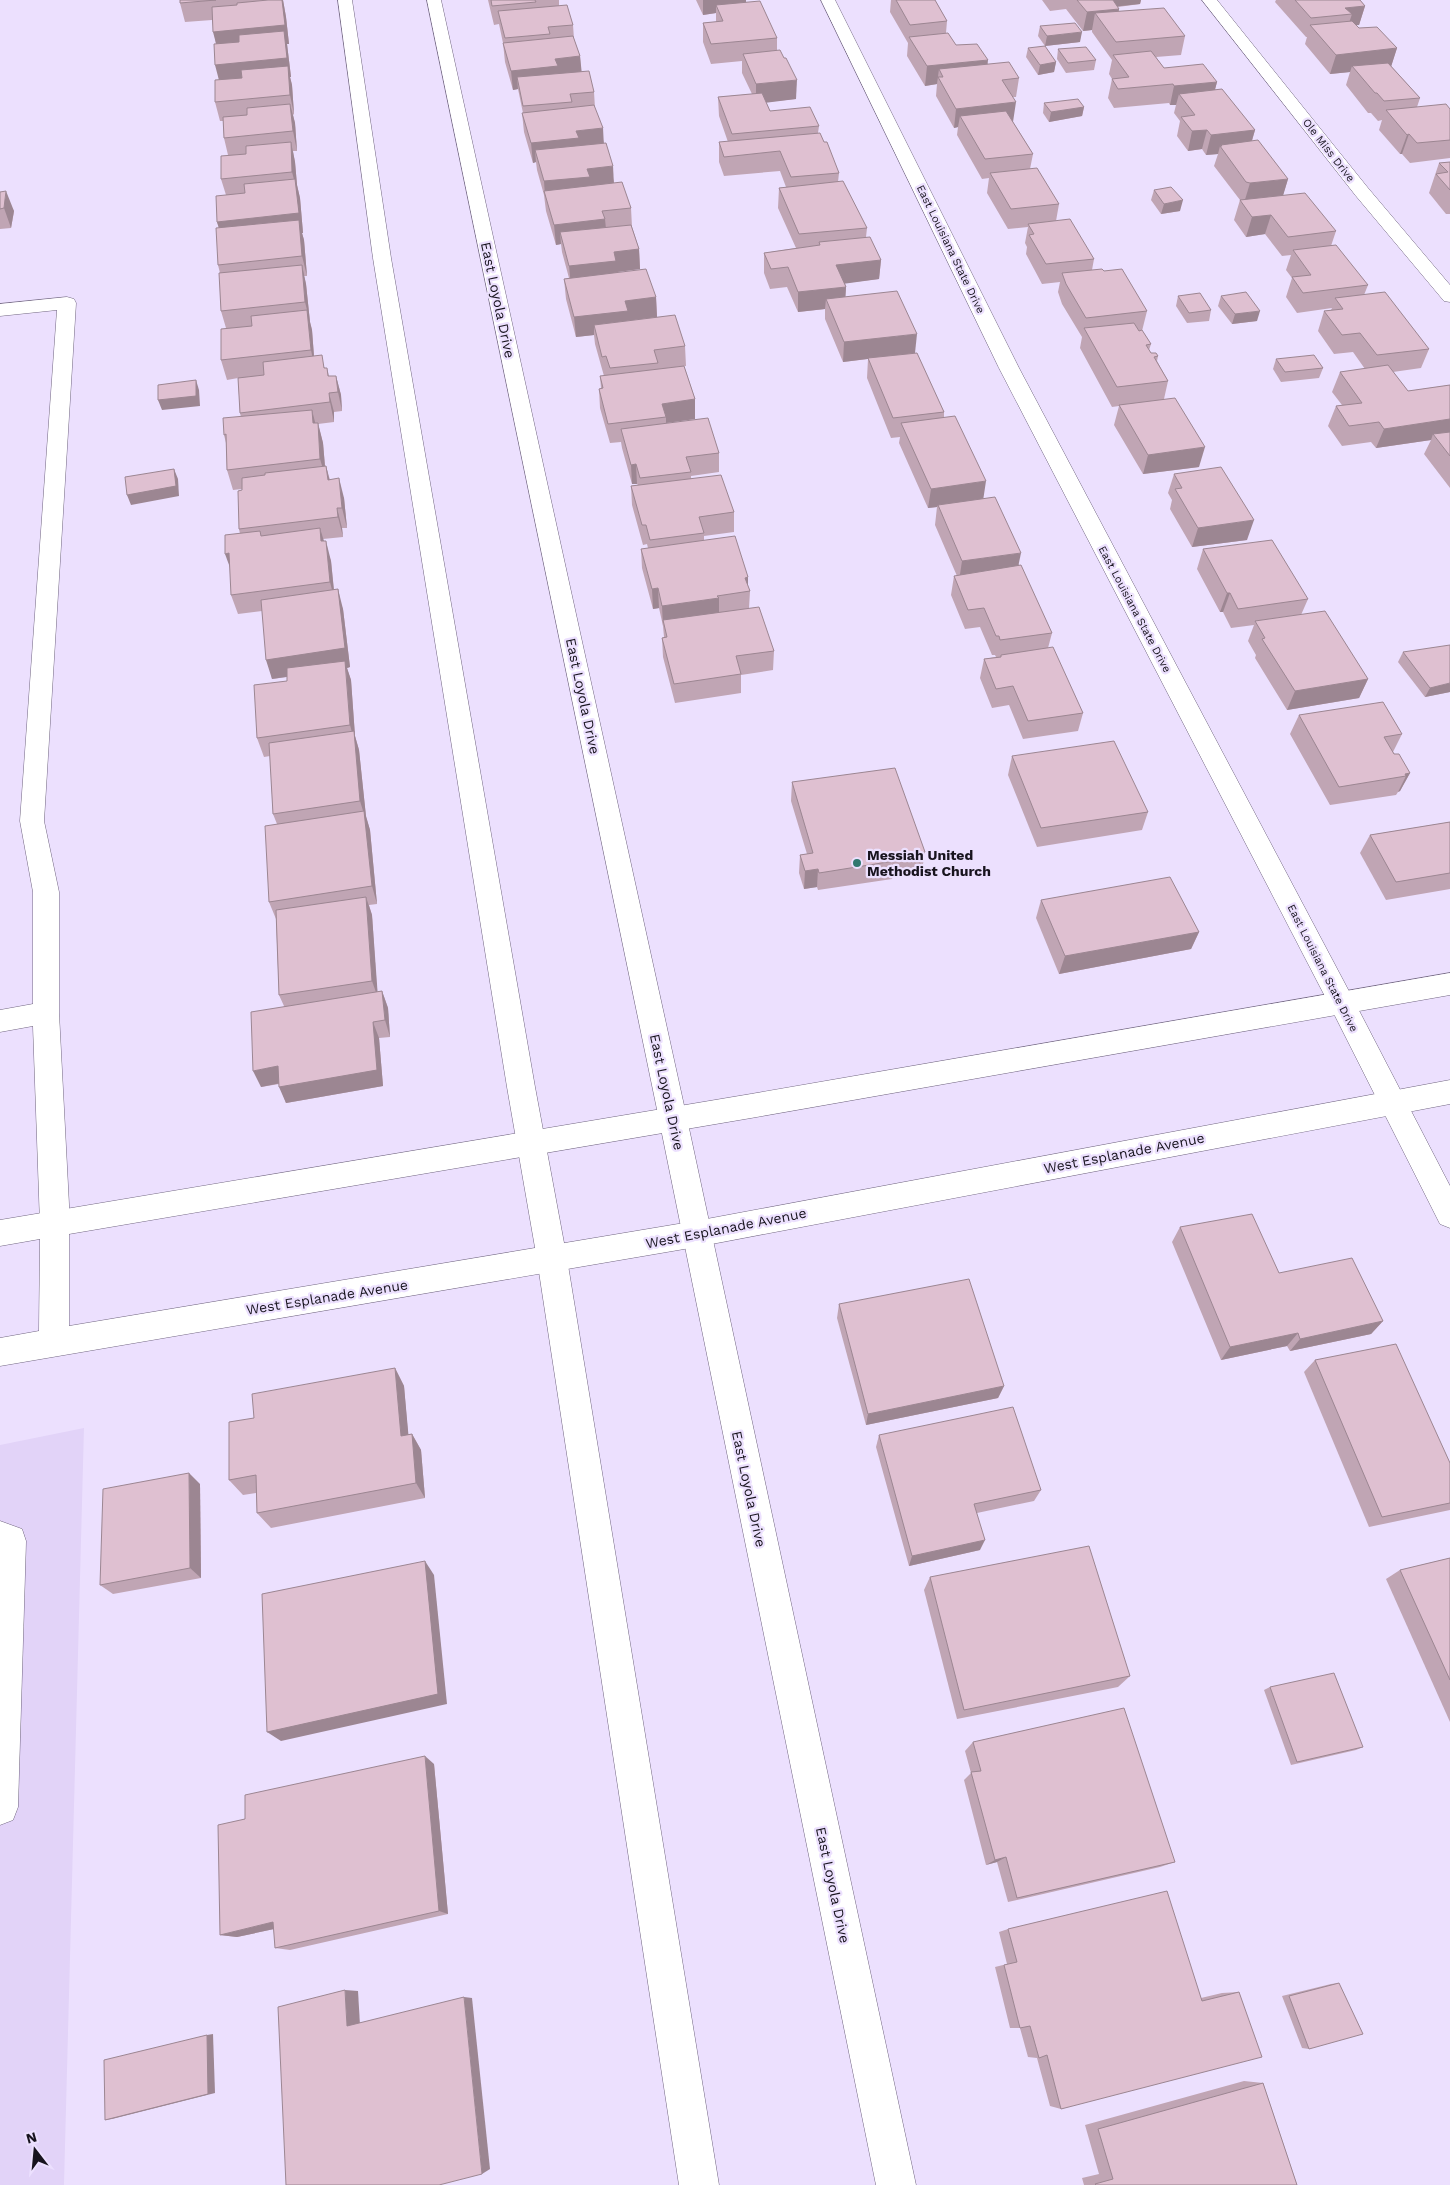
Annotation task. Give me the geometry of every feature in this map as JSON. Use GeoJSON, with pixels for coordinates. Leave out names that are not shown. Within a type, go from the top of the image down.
{"type":"FeatureCollection","features":[{"type":"Feature","properties":{"kind":"street"},"geometry":{"type":"LineString","coordinates":[[345,0],[382,258],[552,1259],[699,2185]]}},
{"type":"Feature","properties":{"kind":"street","name":"East Loyola Drive"},"geometry":{"type":"LineString","coordinates":[[434,0],[673,1119],[896,2185]]}},
{"type":"Feature","properties":{"kind":"street","name":"East Louisiana State Drive"},"geometry":{"type":"LineString","coordinates":[[828,0],[1009,368],[1342,1003],[1450,1215]]}},
{"type":"Feature","properties":{"kind":"street","name":"Ole Miss Drive"},"geometry":{"type":"LineString","coordinates":[[1210,0],[1362,192],[1450,297]]}},
{"type":"Feature","properties":{"kind":"street"},"geometry":{"type":"LineString","coordinates":[[0,310],[67,302],[32,821],[45,885],[46,1013],[55,1224],[54,1342]]}},
{"type":"Feature","properties":{"kind":"street"},"geometry":{"type":"LineString","coordinates":[[0,1233],[673,1119],[1450,984]]}},
{"type":"Feature","properties":{"kind":"street"},"geometry":{"type":"LineString","coordinates":[[0,1021],[46,1013]]}},
{"type":"Feature","properties":{"kind":"street","name":"West Esplanade Avenue"},"geometry":{"type":"LineString","coordinates":[[0,1352],[696,1234],[1450,1092]]}},
{"type":"Feature","properties":{"kind":"street"},"geometry":{"type":"LineString","coordinates":[[0,1537],[10,1541],[0,1807]]}},
{"type":"Feature","properties":{"kind":"shaded area"},"geometry":{"type":"Polygon","coordinates":[[[84,1428],[64,2185],[0,2185],[0,1445],[84,1428]]]}},
{"type":"Feature","properties":{"kind":"building"},"geometry":{"type":"Polygon","coordinates":[[[180,0],[216,0],[180,3],[180,0]]]}},
{"type":"Feature","properties":{"kind":"building"},"geometry":{"type":"Polygon","coordinates":[[[282,0],[285,25],[213,32],[212,7],[282,0]]]}},
{"type":"Feature","properties":{"kind":"building"},"geometry":{"type":"Polygon","coordinates":[[[491,0],[535,0],[536,2],[492,6],[491,0]]]}},
{"type":"Feature","properties":{"kind":"building"},"geometry":{"type":"Polygon","coordinates":[[[896,0],[935,0],[947,21],[910,25],[896,0]]]}},
{"type":"Feature","properties":{"kind":"building"},"geometry":{"type":"Polygon","coordinates":[[[1077,0],[1113,0],[1119,9],[1087,12],[1077,0]]]}},
{"type":"Feature","properties":{"kind":"building"},"geometry":{"type":"Polygon","coordinates":[[[1295,0],[1360,0],[1365,6],[1345,8],[1352,14],[1311,18],[1295,0]]]}},
{"type":"Feature","properties":{"kind":"building"},"geometry":{"type":"Polygon","coordinates":[[[760,1],[777,38],[711,44],[703,23],[723,21],[716,5],[760,1]]]}},
{"type":"Feature","properties":{"kind":"building"},"geometry":{"type":"Polygon","coordinates":[[[567,5],[573,25],[548,27],[550,34],[505,38],[498,11],[567,5]]]}},
{"type":"Feature","properties":{"kind":"building"},"geometry":{"type":"Polygon","coordinates":[[[1164,8],[1185,36],[1116,42],[1095,13],[1164,8]]]}},
{"type":"Feature","properties":{"kind":"building"},"geometry":{"type":"Polygon","coordinates":[[[1352,21],[1359,28],[1377,27],[1397,48],[1336,55],[1310,25],[1352,21]]]}},
{"type":"Feature","properties":{"kind":"building"},"geometry":{"type":"Polygon","coordinates":[[[1075,23],[1082,32],[1047,36],[1040,26],[1075,23]]]}},
{"type":"Feature","properties":{"kind":"building"},"geometry":{"type":"Polygon","coordinates":[[[284,31],[287,58],[215,65],[214,44],[239,42],[239,35],[284,31]]]}},
{"type":"Feature","properties":{"kind":"building"},"geometry":{"type":"Polygon","coordinates":[[[948,33],[956,45],[977,44],[988,60],[927,66],[909,37],[948,33]]]}},
{"type":"Feature","properties":{"kind":"building"},"geometry":{"type":"Polygon","coordinates":[[[573,36],[580,56],[555,59],[558,66],[511,71],[503,43],[573,36]]]}},
{"type":"Feature","properties":{"kind":"building"},"geometry":{"type":"Polygon","coordinates":[[[1045,46],[1056,62],[1040,65],[1028,48],[1045,46]]]}},
{"type":"Feature","properties":{"kind":"building"},"geometry":{"type":"Polygon","coordinates":[[[1086,47],[1096,60],[1068,63],[1058,49],[1086,47]]]}},
{"type":"Feature","properties":{"kind":"building"},"geometry":{"type":"Polygon","coordinates":[[[780,50],[797,80],[756,84],[743,54],[780,50]]]}},
{"type":"Feature","properties":{"kind":"building"},"geometry":{"type":"Polygon","coordinates":[[[1151,51],[1164,68],[1203,64],[1217,82],[1118,89],[1112,79],[1129,77],[1113,55],[1151,51]]]}},
{"type":"Feature","properties":{"kind":"building"},"geometry":{"type":"Polygon","coordinates":[[[1009,62],[1019,78],[1002,80],[1016,102],[956,109],[938,77],[943,77],[939,69],[1009,62]]]}},
{"type":"Feature","properties":{"kind":"building"},"geometry":{"type":"Polygon","coordinates":[[[1388,63],[1420,98],[1384,101],[1352,66],[1388,63]]]}},
{"type":"Feature","properties":{"kind":"building"},"geometry":{"type":"Polygon","coordinates":[[[288,66],[290,95],[215,102],[215,80],[242,78],[241,70],[288,66]]]}},
{"type":"Feature","properties":{"kind":"building"},"geometry":{"type":"Polygon","coordinates":[[[589,71],[594,92],[570,94],[572,102],[523,106],[517,77],[589,71]]]}},
{"type":"Feature","properties":{"kind":"building"},"geometry":{"type":"Polygon","coordinates":[[[1222,89],[1255,130],[1211,135],[1207,130],[1192,131],[1181,117],[1195,115],[1179,94],[1222,89]]]}},
{"type":"Feature","properties":{"kind":"building"},"geometry":{"type":"Polygon","coordinates":[[[762,93],[770,111],[810,107],[819,126],[732,134],[718,97],[762,93]]]}},
{"type":"Feature","properties":{"kind":"building"},"geometry":{"type":"Polygon","coordinates":[[[1078,99],[1084,107],[1051,112],[1044,103],[1078,99]]]}},
{"type":"Feature","properties":{"kind":"building"},"geometry":{"type":"Polygon","coordinates":[[[290,104],[293,131],[224,138],[223,117],[247,115],[247,108],[290,104]]]}},
{"type":"Feature","properties":{"kind":"building"},"geometry":{"type":"Polygon","coordinates":[[[1446,104],[1450,109],[1450,140],[1417,143],[1409,134],[1407,135],[1386,110],[1446,104]]]}},
{"type":"Feature","properties":{"kind":"building"},"geometry":{"type":"Polygon","coordinates":[[[594,105],[603,128],[576,131],[579,138],[531,143],[522,113],[594,105]]]}},
{"type":"Feature","properties":{"kind":"building"},"geometry":{"type":"Polygon","coordinates":[[[1006,111],[1033,154],[985,159],[960,116],[1006,111]]]}},
{"type":"Feature","properties":{"kind":"building"},"geometry":{"type":"Polygon","coordinates":[[[820,133],[824,142],[827,142],[839,173],[791,177],[780,151],[724,157],[719,142],[820,133]]]}},
{"type":"Feature","properties":{"kind":"building"},"geometry":{"type":"Polygon","coordinates":[[[1258,140],[1288,179],[1246,182],[1220,146],[1258,140]]]}},
{"type":"Feature","properties":{"kind":"building"},"geometry":{"type":"Polygon","coordinates":[[[291,142],[292,172],[221,179],[221,156],[246,154],[246,146],[291,142]]]}},
{"type":"Feature","properties":{"kind":"building"},"geometry":{"type":"Polygon","coordinates":[[[606,143],[613,166],[587,169],[590,177],[544,181],[535,150],[606,143]]]}},
{"type":"Feature","properties":{"kind":"building"},"geometry":{"type":"Polygon","coordinates":[[[1450,162],[1450,190],[1436,174],[1448,172],[1439,163],[1450,162]]]}},
{"type":"Feature","properties":{"kind":"building"},"geometry":{"type":"Polygon","coordinates":[[[1037,168],[1059,204],[1011,209],[990,173],[1037,168]]]}},
{"type":"Feature","properties":{"kind":"building"},"geometry":{"type":"Polygon","coordinates":[[[295,179],[299,213],[217,222],[216,196],[245,193],[244,184],[295,179]]]}},
{"type":"Feature","properties":{"kind":"building"},"geometry":{"type":"Polygon","coordinates":[[[843,181],[867,228],[799,234],[779,188],[843,181]]]}},
{"type":"Feature","properties":{"kind":"building"},"geometry":{"type":"Polygon","coordinates":[[[622,182],[631,208],[602,211],[605,219],[554,225],[544,191],[622,182]]]}},
{"type":"Feature","properties":{"kind":"building"},"geometry":{"type":"Polygon","coordinates":[[[1171,187],[1183,200],[1164,204],[1154,190],[1171,187]]]}},
{"type":"Feature","properties":{"kind":"building"},"geometry":{"type":"Polygon","coordinates":[[[6,191],[4,208],[0,209],[0,192],[6,191]]]}},
{"type":"Feature","properties":{"kind":"building"},"geometry":{"type":"Polygon","coordinates":[[[1305,193],[1336,231],[1288,237],[1271,215],[1252,217],[1240,200],[1305,193]]]}},
{"type":"Feature","properties":{"kind":"building"},"geometry":{"type":"Polygon","coordinates":[[[1070,219],[1094,259],[1046,264],[1029,235],[1034,234],[1028,224],[1070,219]]]}},
{"type":"Feature","properties":{"kind":"building"},"geometry":{"type":"Polygon","coordinates":[[[299,220],[302,256],[218,265],[216,228],[299,220]]]}},
{"type":"Feature","properties":{"kind":"building"},"geometry":{"type":"Polygon","coordinates":[[[631,225],[639,249],[614,252],[616,261],[569,266],[560,232],[631,225]]]}},
{"type":"Feature","properties":{"kind":"building"},"geometry":{"type":"Polygon","coordinates":[[[870,237],[881,260],[836,265],[846,287],[798,292],[788,267],[771,269],[764,253],[820,245],[819,242],[870,237]]]}},
{"type":"Feature","properties":{"kind":"building"},"geometry":{"type":"Polygon","coordinates":[[[1336,245],[1368,285],[1303,293],[1292,277],[1311,275],[1293,250],[1336,245]]]}},
{"type":"Feature","properties":{"kind":"building"},"geometry":{"type":"Polygon","coordinates":[[[302,265],[305,302],[221,311],[219,273],[302,265]]]}},
{"type":"Feature","properties":{"kind":"building"},"geometry":{"type":"Polygon","coordinates":[[[646,269],[656,297],[625,301],[628,311],[574,317],[564,279],[646,269]]]}},
{"type":"Feature","properties":{"kind":"building"},"geometry":{"type":"Polygon","coordinates":[[[1102,269],[1104,271],[1122,269],[1147,311],[1086,318],[1066,284],[1062,273],[1102,269]]]}},
{"type":"Feature","properties":{"kind":"building"},"geometry":{"type":"Polygon","coordinates":[[[897,291],[917,334],[844,342],[826,299],[897,291]]]}},
{"type":"Feature","properties":{"kind":"building"},"geometry":{"type":"Polygon","coordinates":[[[1246,292],[1260,311],[1235,314],[1221,296],[1246,292]]]}},
{"type":"Feature","properties":{"kind":"building"},"geometry":{"type":"Polygon","coordinates":[[[1385,292],[1429,349],[1377,355],[1360,333],[1342,335],[1324,311],[1343,309],[1335,298],[1385,292]]]}},
{"type":"Feature","properties":{"kind":"building"},"geometry":{"type":"Polygon","coordinates":[[[1200,293],[1211,310],[1189,313],[1178,296],[1200,293]]]}},
{"type":"Feature","properties":{"kind":"building"},"geometry":{"type":"Polygon","coordinates":[[[307,310],[311,350],[221,360],[221,329],[252,326],[251,316],[307,310]]]}},
{"type":"Feature","properties":{"kind":"building"},"geometry":{"type":"Polygon","coordinates":[[[675,315],[685,346],[654,350],[658,363],[610,368],[606,356],[602,357],[594,325],[675,315]]]}},
{"type":"Feature","properties":{"kind":"building"},"geometry":{"type":"Polygon","coordinates":[[[1134,323],[1139,331],[1142,330],[1151,344],[1146,345],[1151,353],[1156,353],[1158,356],[1154,357],[1168,381],[1117,387],[1084,328],[1134,323]]]}},
{"type":"Feature","properties":{"kind":"building"},"geometry":{"type":"Polygon","coordinates":[[[917,353],[944,412],[893,418],[868,358],[917,353]]]}},
{"type":"Feature","properties":{"kind":"building"},"geometry":{"type":"Polygon","coordinates":[[[322,355],[324,368],[327,368],[328,376],[336,376],[338,392],[329,393],[330,402],[240,413],[238,378],[264,375],[263,362],[322,355]]]}},
{"type":"Feature","properties":{"kind":"building"},"geometry":{"type":"Polygon","coordinates":[[[1314,355],[1323,368],[1285,372],[1276,359],[1314,355]]]}},
{"type":"Feature","properties":{"kind":"building"},"geometry":{"type":"Polygon","coordinates":[[[1388,365],[1408,391],[1450,385],[1450,419],[1384,429],[1379,422],[1349,426],[1336,406],[1362,403],[1340,372],[1388,365]]]}},
{"type":"Feature","properties":{"kind":"building"},"geometry":{"type":"Polygon","coordinates":[[[684,366],[695,399],[662,404],[666,417],[608,424],[599,389],[603,388],[600,376],[684,366]]]}},
{"type":"Feature","properties":{"kind":"building"},"geometry":{"type":"Polygon","coordinates":[[[196,380],[196,396],[158,400],[158,385],[196,380]]]}},
{"type":"Feature","properties":{"kind":"building"},"geometry":{"type":"Polygon","coordinates":[[[1175,398],[1205,447],[1148,455],[1119,405],[1175,398]]]}},
{"type":"Feature","properties":{"kind":"building"},"geometry":{"type":"Polygon","coordinates":[[[312,410],[313,423],[318,423],[320,459],[227,470],[226,434],[224,435],[223,418],[312,410]]]}},
{"type":"Feature","properties":{"kind":"building"},"geometry":{"type":"Polygon","coordinates":[[[955,416],[986,481],[931,489],[901,423],[955,416]]]}},
{"type":"Feature","properties":{"kind":"building"},"geometry":{"type":"Polygon","coordinates":[[[708,418],[719,453],[686,457],[691,472],[640,478],[636,464],[631,465],[621,429],[708,418]]]}},
{"type":"Feature","properties":{"kind":"building"},"geometry":{"type":"Polygon","coordinates":[[[1450,432],[1450,456],[1433,434],[1450,432]]]}},
{"type":"Feature","properties":{"kind":"building"},"geometry":{"type":"Polygon","coordinates":[[[326,466],[328,480],[339,478],[342,508],[337,508],[338,517],[239,529],[238,491],[242,490],[242,478],[265,475],[265,473],[326,466]]]}},
{"type":"Feature","properties":{"kind":"building"},"geometry":{"type":"Polygon","coordinates":[[[1221,467],[1254,520],[1198,528],[1175,489],[1182,488],[1174,474],[1221,467]]]}},
{"type":"Feature","properties":{"kind":"building"},"geometry":{"type":"Polygon","coordinates":[[[174,469],[176,486],[127,495],[125,477],[174,469]]]}},
{"type":"Feature","properties":{"kind":"building"},"geometry":{"type":"Polygon","coordinates":[[[721,475],[734,512],[699,517],[704,533],[650,540],[646,525],[642,525],[631,486],[721,475]]]}},
{"type":"Feature","properties":{"kind":"building"},"geometry":{"type":"Polygon","coordinates":[[[995,497],[1021,553],[962,561],[938,505],[995,497]]]}},
{"type":"Feature","properties":{"kind":"building"},"geometry":{"type":"Polygon","coordinates":[[[320,528],[321,541],[326,541],[330,582],[231,595],[229,553],[225,554],[225,535],[260,531],[261,536],[320,528]]]}},
{"type":"Feature","properties":{"kind":"building"},"geometry":{"type":"Polygon","coordinates":[[[735,536],[748,577],[745,578],[750,591],[717,596],[719,598],[662,606],[658,588],[652,589],[641,549],[735,536]]]}},
{"type":"Feature","properties":{"kind":"building"},"geometry":{"type":"Polygon","coordinates":[[[1272,540],[1308,599],[1238,609],[1203,549],[1272,540]]]}},
{"type":"Feature","properties":{"kind":"building"},"geometry":{"type":"Polygon","coordinates":[[[1021,565],[1052,633],[1000,640],[999,636],[996,636],[984,608],[968,610],[954,576],[1021,565]]]}},
{"type":"Feature","properties":{"kind":"building"},"geometry":{"type":"Polygon","coordinates":[[[338,589],[345,648],[266,660],[261,600],[338,589]]]}},
{"type":"Feature","properties":{"kind":"building"},"geometry":{"type":"Polygon","coordinates":[[[759,607],[774,651],[736,656],[741,674],[674,684],[662,638],[667,637],[663,620],[759,607]]]}},
{"type":"Feature","properties":{"kind":"building"},"geometry":{"type":"Polygon","coordinates":[[[1325,611],[1368,679],[1295,691],[1262,639],[1265,638],[1255,621],[1325,611]]]}},
{"type":"Feature","properties":{"kind":"building"},"geometry":{"type":"Polygon","coordinates":[[[1450,645],[1450,683],[1430,688],[1403,652],[1450,645]]]}},
{"type":"Feature","properties":{"kind":"building"},"geometry":{"type":"Polygon","coordinates":[[[1053,647],[1083,713],[1028,721],[1013,686],[996,689],[984,659],[1053,647]]]}},
{"type":"Feature","properties":{"kind":"building"},"geometry":{"type":"Polygon","coordinates":[[[345,661],[350,725],[257,738],[254,685],[287,681],[287,668],[345,661]]]}},
{"type":"Feature","properties":{"kind":"building"},"geometry":{"type":"Polygon","coordinates":[[[1383,702],[1402,734],[1384,737],[1394,754],[1399,754],[1410,773],[1405,774],[1406,776],[1339,787],[1299,715],[1383,702]]]}},
{"type":"Feature","properties":{"kind":"building"},"geometry":{"type":"Polygon","coordinates":[[[354,731],[360,801],[273,814],[269,743],[354,731]]]}},
{"type":"Feature","properties":{"kind":"building"},"geometry":{"type":"Polygon","coordinates":[[[1114,741],[1148,812],[1041,828],[1012,756],[1114,741]]]}},
{"type":"Feature","properties":{"kind":"building"},"geometry":{"type":"Polygon","coordinates":[[[895,768],[925,852],[893,857],[894,861],[819,873],[818,869],[805,871],[800,855],[813,853],[792,782],[895,768]]]}},
{"type":"Feature","properties":{"kind":"building"},"geometry":{"type":"Polygon","coordinates":[[[364,811],[372,886],[269,902],[265,826],[364,811]]]}},
{"type":"Feature","properties":{"kind":"building"},"geometry":{"type":"Polygon","coordinates":[[[1450,822],[1450,873],[1396,882],[1370,835],[1450,822]]]}},
{"type":"Feature","properties":{"kind":"building"},"geometry":{"type":"Polygon","coordinates":[[[1170,877],[1199,932],[1065,956],[1041,900],[1170,877]]]}},
{"type":"Feature","properties":{"kind":"building"},"geometry":{"type":"Polygon","coordinates":[[[366,897],[372,981],[279,995],[276,910],[366,897]]]}},
{"type":"Feature","properties":{"kind":"building"},"geometry":{"type":"Polygon","coordinates":[[[382,991],[385,1020],[373,1022],[377,1070],[279,1087],[278,1066],[253,1071],[251,1012],[382,991]]]}},
{"type":"Feature","properties":{"kind":"building"},"geometry":{"type":"Polygon","coordinates":[[[1252,1214],[1279,1273],[1352,1258],[1383,1321],[1300,1339],[1298,1333],[1230,1347],[1180,1227],[1252,1214]]]}},
{"type":"Feature","properties":{"kind":"building"},"geometry":{"type":"Polygon","coordinates":[[[969,1279],[1004,1386],[868,1414],[839,1304],[969,1279]]]}},
{"type":"Feature","properties":{"kind":"building"},"geometry":{"type":"Polygon","coordinates":[[[1396,1344],[1450,1463],[1450,1503],[1382,1517],[1315,1360],[1396,1344]]]}},
{"type":"Feature","properties":{"kind":"building"},"geometry":{"type":"Polygon","coordinates":[[[395,1368],[401,1436],[412,1434],[416,1483],[257,1513],[256,1475],[229,1480],[229,1422],[254,1418],[252,1394],[395,1368]]]}},
{"type":"Feature","properties":{"kind":"building"},"geometry":{"type":"Polygon","coordinates":[[[1013,1407],[1041,1490],[974,1504],[985,1540],[912,1556],[879,1435],[1013,1407]]]}},
{"type":"Feature","properties":{"kind":"building"},"geometry":{"type":"Polygon","coordinates":[[[189,1473],[190,1568],[100,1585],[103,1489],[189,1473]]]}},
{"type":"Feature","properties":{"kind":"building"},"geometry":{"type":"Polygon","coordinates":[[[1089,1546],[1130,1676],[964,1710],[930,1577],[1089,1546]]]}},
{"type":"Feature","properties":{"kind":"building"},"geometry":{"type":"Polygon","coordinates":[[[1450,1558],[1450,1680],[1400,1570],[1450,1558]]]}},
{"type":"Feature","properties":{"kind":"building"},"geometry":{"type":"Polygon","coordinates":[[[425,1561],[438,1694],[267,1732],[262,1594],[425,1561]]]}},
{"type":"Feature","properties":{"kind":"building"},"geometry":{"type":"Polygon","coordinates":[[[1334,1673],[1363,1747],[1297,1762],[1270,1687],[1334,1673]]]}},
{"type":"Feature","properties":{"kind":"building"},"geometry":{"type":"Polygon","coordinates":[[[1124,1708],[1175,1862],[1017,1898],[1006,1857],[995,1860],[971,1772],[981,1771],[973,1742],[1124,1708]]]}},
{"type":"Feature","properties":{"kind":"building"},"geometry":{"type":"Polygon","coordinates":[[[425,1756],[439,1911],[275,1948],[273,1922],[220,1935],[218,1825],[245,1819],[245,1795],[425,1756]]]}},
{"type":"Feature","properties":{"kind":"building"},"geometry":{"type":"Polygon","coordinates":[[[1167,1891],[1202,2001],[1239,1992],[1262,2057],[1061,2109],[1047,2055],[1039,2058],[1030,2026],[1020,2028],[1004,1965],[1017,1962],[1008,1929],[1167,1891]]]}},
{"type":"Feature","properties":{"kind":"building"},"geometry":{"type":"Polygon","coordinates":[[[1339,1983],[1363,2034],[1309,2049],[1289,1996],[1339,1983]]]}},
{"type":"Feature","properties":{"kind":"building"},"geometry":{"type":"Polygon","coordinates":[[[345,1990],[347,2026],[464,1997],[482,2174],[439,2185],[286,2185],[278,2007],[345,1990]]]}},
{"type":"Feature","properties":{"kind":"building"},"geometry":{"type":"Polygon","coordinates":[[[207,2035],[208,2094],[105,2120],[104,2060],[207,2035]]]}},
{"type":"Feature","properties":{"kind":"building"},"geometry":{"type":"Polygon","coordinates":[[[1263,2083],[1297,2185],[1095,2184],[1113,2179],[1098,2129],[1263,2083]]]}},
{"type":"Feature","properties":{"kind":"place","name":"Messiah United Methodist Church"},"geometry":{"type":"Point","coordinates":[857,863]}}]}
